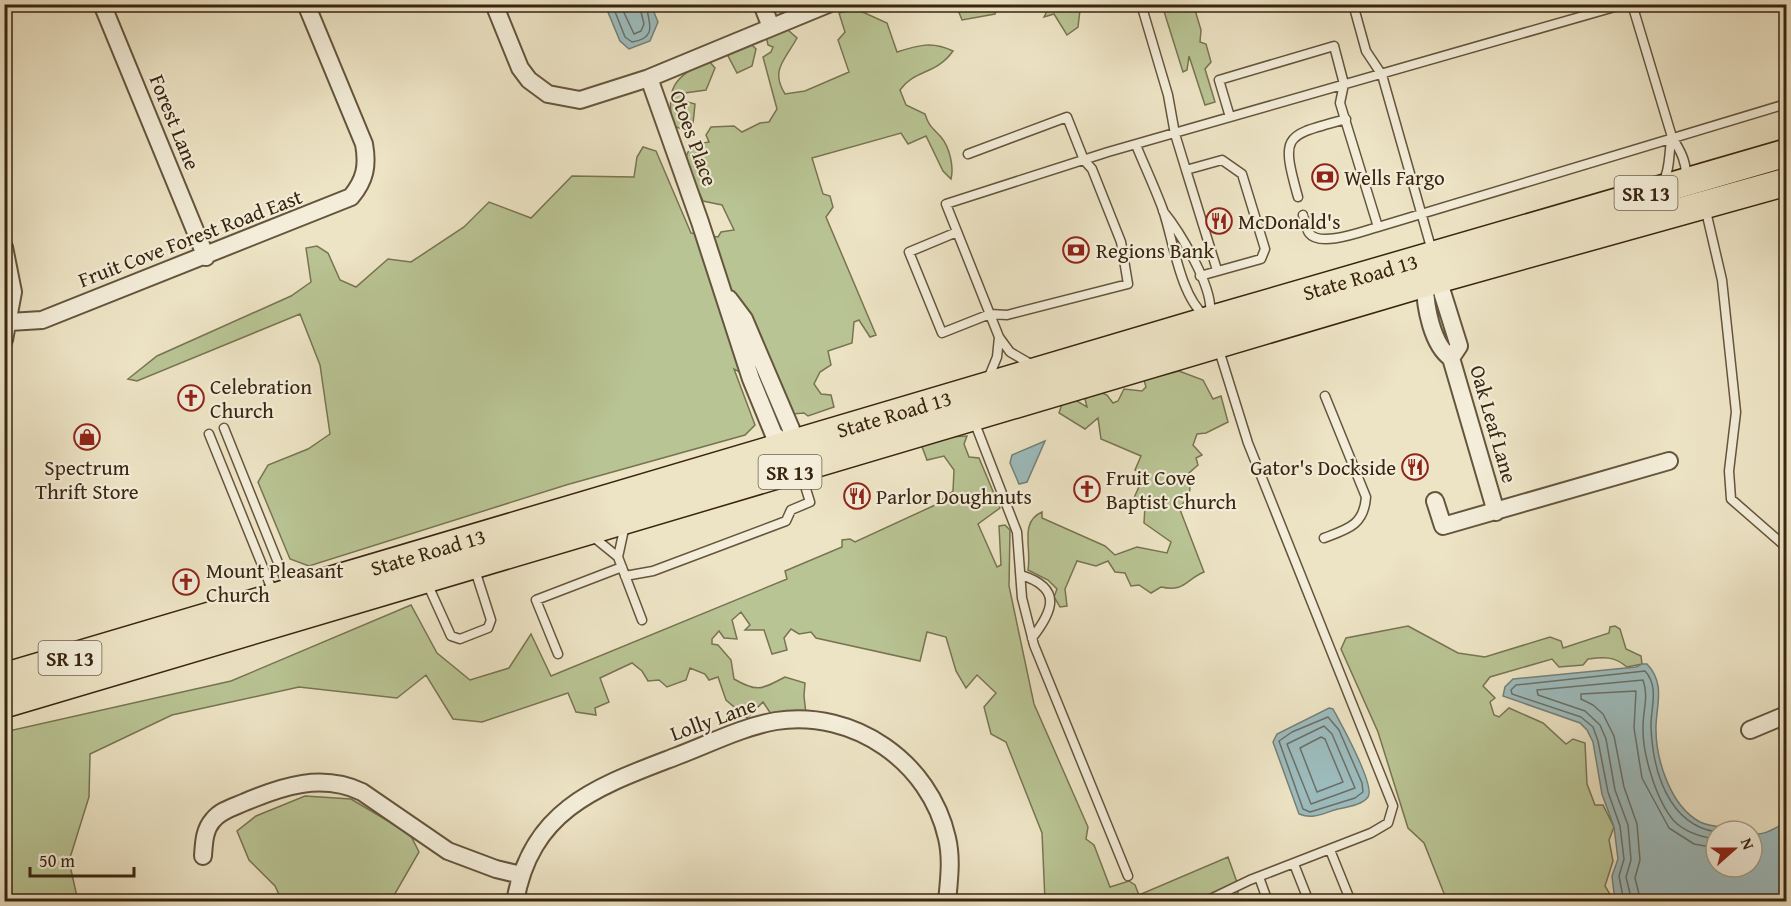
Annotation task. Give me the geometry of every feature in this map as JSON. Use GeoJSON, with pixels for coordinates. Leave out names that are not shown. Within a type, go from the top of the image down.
{"type":"FeatureCollection","features":[{"type":"Feature","properties":{"kind":"main road","name":"State Road 13"},"geometry":{"type":"LineString","coordinates":[[1432,273],[1659,189],[1786,153]]}},
{"type":"Feature","properties":{"kind":"main road"},"geometry":{"type":"LineString","coordinates":[[1656,217],[1676,199],[1686,181]]}},
{"type":"Feature","properties":{"kind":"main road","name":"State Road 13"},"geometry":{"type":"LineString","coordinates":[[8,684],[387,591],[588,532],[627,520],[984,387],[1042,370],[1213,332],[1786,182]]}},
{"type":"Feature","properties":{"kind":"main road","name":"State Road 13"},"geometry":{"type":"LineString","coordinates":[[8,684],[282,595],[568,510],[972,418],[1213,332]]}},
{"type":"Feature","properties":{"kind":"main road"},"geometry":{"type":"LineString","coordinates":[[476,565],[478,559],[492,547],[568,510]]}},
{"type":"Feature","properties":{"kind":"main road"},"geometry":{"type":"LineString","coordinates":[[387,591],[428,566],[454,558],[460,542]]}},
{"type":"Feature","properties":{"kind":"street","name":"Forest Lane"},"geometry":{"type":"LineString","coordinates":[[102,4],[206,257]]}},
{"type":"Feature","properties":{"kind":"street","name":"Fruit Cove Forest Road East"},"geometry":{"type":"LineString","coordinates":[[9,322],[42,320],[347,201],[360,186],[367,166],[364,144],[306,4]]}},
{"type":"Feature","properties":{"kind":"street"},"geometry":{"type":"LineString","coordinates":[[494,4],[520,68],[529,80],[548,94],[580,100],[649,78]]}},
{"type":"Feature","properties":{"kind":"street"},"geometry":{"type":"LineString","coordinates":[[762,4],[771,27]]}},
{"type":"Feature","properties":{"kind":"street","name":"Otoes Place"},"geometry":{"type":"LineString","coordinates":[[794,458],[774,435],[751,380],[725,294],[649,78],[828,4]]}},
{"type":"Feature","properties":{"kind":"street"},"geometry":{"type":"LineString","coordinates":[[4,247],[12,284],[9,322],[4,340]]}},
{"type":"Feature","properties":{"kind":"street","name":"Oak Leaf Lane"},"geometry":{"type":"LineString","coordinates":[[1432,273],[1425,299],[1441,351],[1451,358],[1496,512]]}},
{"type":"Feature","properties":{"kind":"street"},"geometry":{"type":"LineString","coordinates":[[1435,501],[1443,526],[1669,461]]}},
{"type":"Feature","properties":{"kind":"street"},"geometry":{"type":"LineString","coordinates":[[1750,729],[1786,716]]}},
{"type":"Feature","properties":{"kind":"street","name":"Lolly Lane"},"geometry":{"type":"LineString","coordinates":[[515,902],[521,875],[532,850],[547,828],[576,800],[599,787],[755,726],[799,720],[842,726],[863,733],[887,748],[916,774],[936,806],[948,840],[950,859],[947,902]]}},
{"type":"Feature","properties":{"kind":"street"},"geometry":{"type":"LineString","coordinates":[[203,856],[207,831],[222,812],[285,786],[328,782],[350,786],[362,792],[448,851],[496,869],[521,875]]}},
{"type":"Feature","properties":{"kind":"lane"},"geometry":{"type":"LineString","coordinates":[[1141,4],[1168,95],[1175,134],[1217,270]]}},
{"type":"Feature","properties":{"kind":"lane"},"geometry":{"type":"LineString","coordinates":[[1353,4],[1366,51],[1382,75],[1423,213],[1432,273]]}},
{"type":"Feature","properties":{"kind":"lane"},"geometry":{"type":"LineString","coordinates":[[1042,370],[1010,352],[999,337],[946,204],[1084,160],[1625,4]]}},
{"type":"Feature","properties":{"kind":"lane"},"geometry":{"type":"LineString","coordinates":[[1632,4],[1672,137],[1680,148],[1686,168],[1686,181]]}},
{"type":"Feature","properties":{"kind":"lane"},"geometry":{"type":"LineString","coordinates":[[1230,117],[1219,80],[1334,46],[1344,84],[1340,103],[1378,227]]}},
{"type":"Feature","properties":{"kind":"lane"},"geometry":{"type":"LineString","coordinates":[[1304,214],[1309,233],[1316,238],[1331,239],[1378,227],[1786,104]]}},
{"type":"Feature","properties":{"kind":"lane"},"geometry":{"type":"LineString","coordinates":[[957,232],[909,252],[942,333],[990,314],[1007,315],[1128,284],[1121,242],[1092,169],[1084,160],[1067,117],[968,154]]}},
{"type":"Feature","properties":{"kind":"lane"},"geometry":{"type":"LineString","coordinates":[[1298,197],[1288,161],[1288,144],[1294,136],[1304,131],[1346,119]]}},
{"type":"Feature","properties":{"kind":"lane"},"geometry":{"type":"LineString","coordinates":[[1659,189],[1669,172],[1668,151],[1672,137]]}},
{"type":"Feature","properties":{"kind":"lane"},"geometry":{"type":"LineString","coordinates":[[1136,145],[1163,211],[1176,257],[1196,309],[1213,332]]}},
{"type":"Feature","properties":{"kind":"lane"},"geometry":{"type":"LineString","coordinates":[[1186,170],[1222,160],[1242,174],[1265,249],[1261,259],[1200,276]]}},
{"type":"Feature","properties":{"kind":"lane"},"geometry":{"type":"LineString","coordinates":[[1704,204],[1722,280],[1736,412],[1729,471],[1731,499],[1786,547]]}},
{"type":"Feature","properties":{"kind":"lane"},"geometry":{"type":"LineString","coordinates":[[1163,211],[1177,228],[1212,305],[1213,332],[1248,443],[1393,806],[1388,823],[1382,827],[1204,902]]}},
{"type":"Feature","properties":{"kind":"lane"},"geometry":{"type":"LineString","coordinates":[[984,387],[994,370],[999,337]]}},
{"type":"Feature","properties":{"kind":"lane"},"geometry":{"type":"LineString","coordinates":[[1324,538],[1349,528],[1360,519],[1365,511],[1366,496],[1325,396]]}},
{"type":"Feature","properties":{"kind":"lane"},"geometry":{"type":"LineString","coordinates":[[972,418],[1017,532],[1022,598],[1032,638],[1128,876]]}},
{"type":"Feature","properties":{"kind":"lane"},"geometry":{"type":"LineString","coordinates":[[225,428],[282,595]]}},
{"type":"Feature","properties":{"kind":"lane"},"geometry":{"type":"LineString","coordinates":[[209,434],[282,595]]}},
{"type":"Feature","properties":{"kind":"lane"},"geometry":{"type":"LineString","coordinates":[[558,654],[536,600],[623,572],[653,571],[786,521],[791,510],[810,502],[794,458]]}},
{"type":"Feature","properties":{"kind":"lane"},"geometry":{"type":"LineString","coordinates":[[618,557],[627,520]]}},
{"type":"Feature","properties":{"kind":"lane"},"geometry":{"type":"LineString","coordinates":[[588,532],[618,557],[642,620]]}},
{"type":"Feature","properties":{"kind":"lane"},"geometry":{"type":"LineString","coordinates":[[426,580],[451,636],[460,639],[488,628],[491,620],[476,565]]}},
{"type":"Feature","properties":{"kind":"lane"},"geometry":{"type":"LineString","coordinates":[[1021,575],[1039,581],[1045,588],[1051,608],[1045,622],[1032,638]]}},
{"type":"Feature","properties":{"kind":"lane"},"geometry":{"type":"LineString","coordinates":[[1330,850],[1351,902]]}},
{"type":"Feature","properties":{"kind":"lane"},"geometry":{"type":"LineString","coordinates":[[1294,864],[1309,902]]}},
{"type":"Feature","properties":{"kind":"lane"},"geometry":{"type":"LineString","coordinates":[[1259,877],[1268,902]]}},
{"type":"Feature","properties":{"kind":"green space"},"geometry":{"type":"Polygon","coordinates":[[[1051,4],[1095,5],[1080,10],[1078,27],[1067,35],[1054,14],[1044,17],[1051,4]]]}},
{"type":"Feature","properties":{"kind":"green space"},"geometry":{"type":"Polygon","coordinates":[[[956,5],[998,5],[995,14],[962,20],[956,5]]]}},
{"type":"Feature","properties":{"kind":"green space"},"geometry":{"type":"Polygon","coordinates":[[[1162,5],[1189,5],[1190,9],[1195,10],[1201,30],[1200,42],[1206,44],[1211,62],[1205,69],[1215,102],[1205,105],[1189,56],[1187,70],[1183,72],[1162,5]]]}},
{"type":"Feature","properties":{"kind":"green space"},"geometry":{"type":"Polygon","coordinates":[[[856,9],[887,23],[897,52],[925,45],[953,51],[940,64],[912,78],[900,90],[906,105],[925,114],[930,125],[944,141],[951,158],[952,174],[951,179],[943,171],[926,136],[908,144],[901,133],[812,158],[823,194],[830,196],[833,207],[826,217],[876,335],[870,337],[859,320],[854,322],[852,343],[828,351],[831,365],[820,372],[814,384],[821,394],[831,395],[834,407],[808,416],[804,413],[792,414],[784,395],[734,369],[755,425],[745,435],[566,485],[309,566],[290,559],[258,482],[268,465],[308,449],[330,434],[320,365],[300,314],[137,381],[128,379],[157,356],[291,296],[311,282],[306,248],[317,246],[328,253],[340,280],[356,287],[388,259],[411,262],[464,227],[489,202],[531,218],[572,176],[634,177],[637,157],[643,147],[656,151],[691,233],[718,237],[721,232],[734,230],[722,205],[703,201],[687,164],[686,157],[689,150],[709,142],[706,135],[711,127],[734,126],[742,132],[760,123],[769,122],[777,109],[763,57],[771,52],[773,47],[768,45],[766,36],[788,30],[797,38],[779,72],[785,94],[805,91],[849,72],[838,40],[845,32],[839,13],[856,9]]]}},
{"type":"Feature","properties":{"kind":"green space"},"geometry":{"type":"Polygon","coordinates":[[[749,42],[756,49],[752,66],[737,73],[726,52],[749,42]]]}},
{"type":"Feature","properties":{"kind":"green space"},"geometry":{"type":"Polygon","coordinates":[[[708,60],[715,68],[706,90],[685,93],[684,101],[695,104],[693,124],[685,130],[673,126],[670,102],[675,85],[687,72],[708,60]]]}},
{"type":"Feature","properties":{"kind":"green space"},"geometry":{"type":"Polygon","coordinates":[[[1179,371],[1203,380],[1213,399],[1221,396],[1228,422],[1206,433],[1197,434],[1193,445],[1202,455],[1196,458],[1198,465],[1189,473],[1189,492],[1186,500],[1179,507],[1204,572],[1180,587],[1161,587],[1151,593],[1139,585],[1131,586],[1125,573],[1115,572],[1108,561],[1096,566],[1077,561],[1065,589],[1067,606],[1060,607],[1054,597],[1057,589],[1048,580],[1028,570],[1028,536],[1035,516],[1042,512],[1042,518],[1105,546],[1115,555],[1137,547],[1167,553],[1171,542],[1144,523],[1145,506],[1134,498],[1144,475],[1135,470],[1141,456],[1101,439],[1098,418],[1085,429],[1059,413],[1062,404],[1072,398],[1087,407],[1085,399],[1097,391],[1107,395],[1113,403],[1118,401],[1124,389],[1142,391],[1146,387],[1144,380],[1179,371]]]}},
{"type":"Feature","properties":{"kind":"green space"},"geometry":{"type":"Polygon","coordinates":[[[967,436],[964,444],[969,457],[979,458],[1000,508],[978,524],[997,567],[1001,565],[999,526],[1005,525],[1010,530],[1009,586],[1034,704],[1088,827],[1086,839],[1094,845],[1110,887],[1129,881],[1135,885],[1139,895],[1228,857],[1239,888],[1236,901],[1045,901],[1042,833],[1006,742],[991,734],[984,707],[996,693],[977,675],[966,688],[956,671],[946,637],[927,632],[920,661],[816,638],[811,632],[799,634],[791,629],[784,638],[787,650],[772,654],[764,630],[745,630],[750,625],[741,612],[732,620],[737,639],[724,638],[719,631],[712,639],[712,644],[718,645],[731,660],[734,679],[755,688],[765,687],[785,677],[805,683],[806,714],[771,714],[763,702],[747,718],[726,700],[718,677],[709,680],[705,674],[690,668],[686,680],[667,687],[659,680],[648,681],[642,671],[632,663],[600,678],[609,702],[595,708],[596,715],[576,712],[568,693],[482,722],[453,719],[426,675],[397,698],[299,687],[172,715],[90,754],[89,797],[69,861],[78,901],[5,901],[4,732],[231,681],[411,605],[437,653],[470,680],[509,668],[531,634],[551,676],[787,579],[785,571],[842,547],[842,540],[850,539],[855,542],[933,506],[953,491],[954,470],[944,456],[927,460],[921,444],[948,437],[967,436]]]}},
{"type":"Feature","properties":{"kind":"green space"},"geometry":{"type":"Polygon","coordinates":[[[1408,626],[1458,653],[1485,657],[1550,637],[1561,641],[1563,648],[1609,633],[1610,627],[1615,626],[1620,629],[1626,649],[1641,656],[1642,664],[1627,667],[1613,659],[1604,658],[1588,659],[1583,665],[1559,667],[1552,659],[1490,677],[1483,686],[1495,698],[1490,702],[1494,715],[1499,717],[1509,708],[1543,723],[1566,744],[1573,739],[1585,743],[1587,784],[1595,805],[1603,805],[1614,827],[1609,840],[1613,861],[1605,886],[1614,901],[1447,901],[1424,843],[1408,828],[1378,732],[1341,649],[1346,638],[1408,626]]]}},
{"type":"Feature","properties":{"kind":"green space"},"geometry":{"type":"Polygon","coordinates":[[[305,796],[351,799],[410,834],[419,852],[393,897],[395,901],[282,901],[275,886],[249,860],[237,831],[256,816],[305,796]]]}},
{"type":"Feature","properties":{"kind":"water"},"geometry":{"type":"Polygon","coordinates":[[[605,5],[651,5],[658,22],[650,41],[629,49],[620,41],[605,5]]]}},
{"type":"Feature","properties":{"kind":"water"},"geometry":{"type":"Polygon","coordinates":[[[1045,441],[1027,482],[1019,484],[1010,463],[1012,455],[1045,441]]]}},
{"type":"Feature","properties":{"kind":"water"},"geometry":{"type":"Polygon","coordinates":[[[1647,664],[1656,678],[1658,701],[1656,738],[1666,780],[1680,805],[1689,815],[1704,823],[1704,879],[1764,879],[1764,833],[1786,823],[1786,901],[1620,901],[1614,893],[1612,876],[1618,859],[1614,827],[1602,794],[1593,742],[1587,730],[1580,723],[1503,696],[1505,687],[1513,679],[1647,664]]]}},
{"type":"Feature","properties":{"kind":"water"},"geometry":{"type":"Polygon","coordinates":[[[1329,708],[1333,709],[1362,768],[1367,780],[1368,797],[1354,805],[1318,815],[1304,816],[1299,814],[1273,742],[1277,734],[1329,708]]]}},
{"type":"Feature","properties":{"kind":"place","name":"Wells Fargo"},"geometry":{"type":"Point","coordinates":[1325,177]}},
{"type":"Feature","properties":{"kind":"place","name":"McDonald's"},"geometry":{"type":"Point","coordinates":[1219,221]}},
{"type":"Feature","properties":{"kind":"place","name":"Regions Bank"},"geometry":{"type":"Point","coordinates":[1076,250]}},
{"type":"Feature","properties":{"kind":"place","name":"Celebration Church"},"geometry":{"type":"Point","coordinates":[191,398]}},
{"type":"Feature","properties":{"kind":"place","name":"Spectrum Thrift Store"},"geometry":{"type":"Point","coordinates":[87,437]}},
{"type":"Feature","properties":{"kind":"place","name":"Gator's Dockside"},"geometry":{"type":"Point","coordinates":[1415,467]}},
{"type":"Feature","properties":{"kind":"place","name":"Fruit Cove Baptist Church"},"geometry":{"type":"Point","coordinates":[1087,489]}},
{"type":"Feature","properties":{"kind":"place","name":"Parlor Doughnuts"},"geometry":{"type":"Point","coordinates":[857,496]}},
{"type":"Feature","properties":{"kind":"place","name":"Mount Pleasant Church"},"geometry":{"type":"Point","coordinates":[186,582]}}]}
